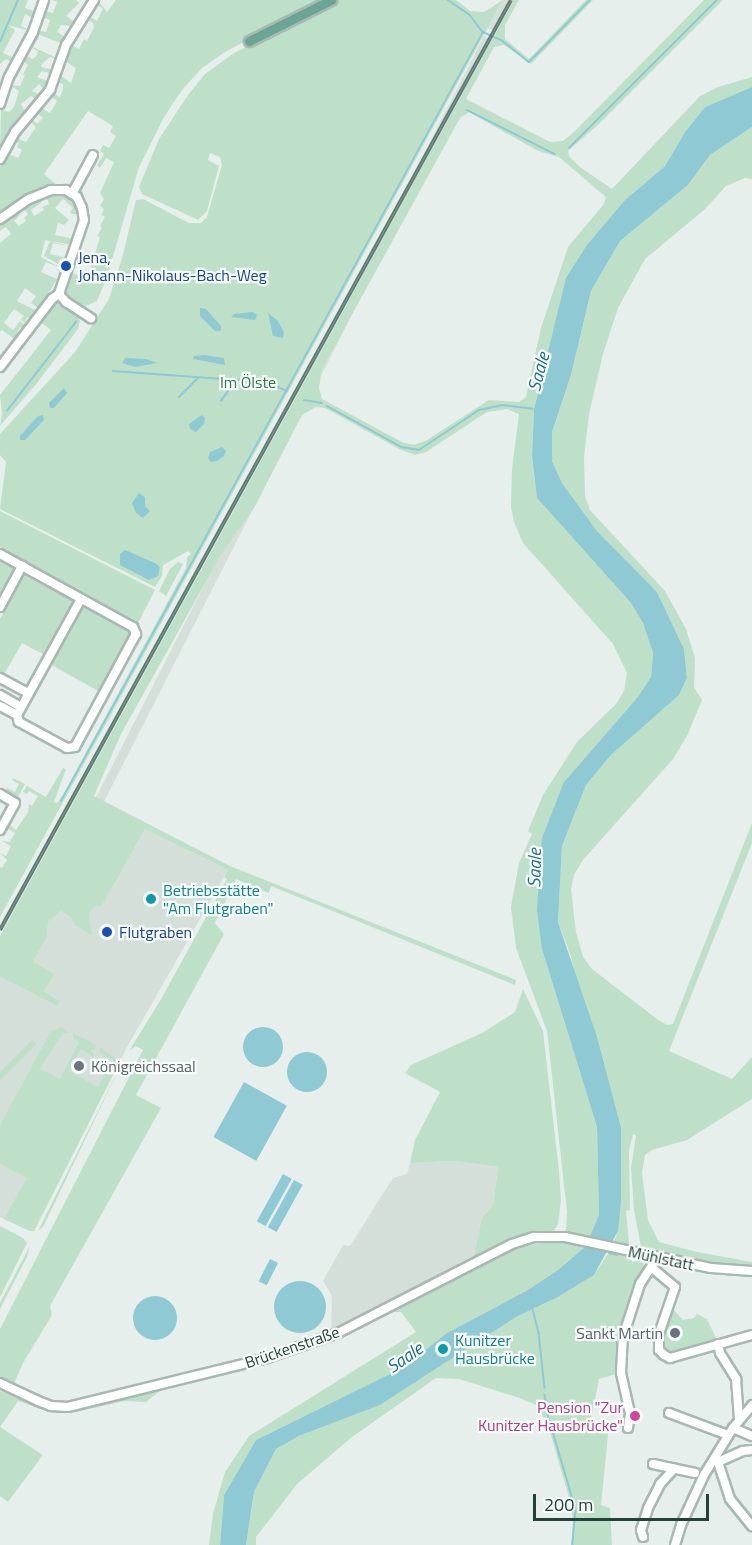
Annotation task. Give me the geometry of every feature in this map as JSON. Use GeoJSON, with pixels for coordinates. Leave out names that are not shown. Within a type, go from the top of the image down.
{"type":"FeatureCollection","features":[{"type":"Feature","properties":{"kind":"main road"},"geometry":{"type":"LineString","coordinates":[[249,40],[331,0]]}},
{"type":"Feature","properties":{"kind":"street"},"geometry":{"type":"LineString","coordinates":[[0,104],[9,77],[33,32],[44,0]]}},
{"type":"Feature","properties":{"kind":"street"},"geometry":{"type":"LineString","coordinates":[[0,159],[15,132],[46,97],[56,78],[66,45],[94,0]]}},
{"type":"Feature","properties":{"kind":"street"},"geometry":{"type":"LineString","coordinates":[[72,194],[93,155]]}},
{"type":"Feature","properties":{"kind":"street"},"geometry":{"type":"LineString","coordinates":[[0,219],[40,193],[59,189],[72,194],[80,201],[84,220],[59,294],[52,299],[0,367]]}},
{"type":"Feature","properties":{"kind":"street"},"geometry":{"type":"LineString","coordinates":[[59,294],[66,302],[91,318]]}},
{"type":"Feature","properties":{"kind":"street"},"geometry":{"type":"LineString","coordinates":[[0,554],[22,566],[81,599],[136,630],[135,637],[75,747],[71,749],[19,722],[17,715],[81,599]]}},
{"type":"Feature","properties":{"kind":"street"},"geometry":{"type":"LineString","coordinates":[[0,607],[22,566]]}},
{"type":"Feature","properties":{"kind":"street"},"geometry":{"type":"LineString","coordinates":[[1,681],[24,692]]}},
{"type":"Feature","properties":{"kind":"street"},"geometry":{"type":"LineString","coordinates":[[0,695],[17,705]]}},
{"type":"Feature","properties":{"kind":"street"},"geometry":{"type":"LineString","coordinates":[[0,706],[17,715]]}},
{"type":"Feature","properties":{"kind":"street"},"geometry":{"type":"LineString","coordinates":[[0,794],[15,803],[0,830]]}},
{"type":"Feature","properties":{"kind":"street","name":"Brückenstraße"},"geometry":{"type":"LineString","coordinates":[[0,1383],[38,1401],[59,1407],[82,1405],[173,1383],[313,1343],[519,1241],[547,1235],[572,1239]]}},
{"type":"Feature","properties":{"kind":"street","name":"Mühlstatt"},"geometry":{"type":"LineString","coordinates":[[572,1239],[711,1268],[752,1271]]}},
{"type":"Feature","properties":{"kind":"street"},"geometry":{"type":"LineString","coordinates":[[628,1428],[630,1413],[621,1366],[623,1337],[637,1293],[657,1257]]}},
{"type":"Feature","properties":{"kind":"street"},"geometry":{"type":"LineString","coordinates":[[651,1267],[675,1287],[659,1334],[659,1350],[663,1355],[670,1358],[752,1335]]}},
{"type":"Feature","properties":{"kind":"street"},"geometry":{"type":"LineString","coordinates":[[718,1344],[720,1353],[736,1379],[739,1419]]}},
{"type":"Feature","properties":{"kind":"street"},"geometry":{"type":"LineString","coordinates":[[675,1545],[698,1486],[728,1435],[752,1405]]}},
{"type":"Feature","properties":{"kind":"street"},"geometry":{"type":"LineString","coordinates":[[669,1413],[728,1435]]}},
{"type":"Feature","properties":{"kind":"street"},"geometry":{"type":"LineString","coordinates":[[733,1428],[752,1436]]}},
{"type":"Feature","properties":{"kind":"street"},"geometry":{"type":"LineString","coordinates":[[653,1464],[695,1473],[743,1450],[752,1450]]}},
{"type":"Feature","properties":{"kind":"street"},"geometry":{"type":"LineString","coordinates":[[714,1462],[730,1499],[752,1526]]}},
{"type":"Feature","properties":{"kind":"street"},"geometry":{"type":"LineString","coordinates":[[642,1537],[641,1530],[651,1501],[660,1484],[674,1469]]}},
{"type":"Feature","properties":{"kind":"street"},"geometry":{"type":"LineString","coordinates":[[695,1473],[698,1486]]}},
{"type":"Feature","properties":{"kind":"shaded area"},"geometry":{"type":"Polygon","coordinates":[[[503,0],[514,0],[496,32],[488,28],[503,0]]]}},
{"type":"Feature","properties":{"kind":"shaded area"},"geometry":{"type":"Polygon","coordinates":[[[484,36],[492,40],[36,936],[28,931],[484,36]]]}},
{"type":"Feature","properties":{"kind":"shaded area"},"geometry":{"type":"Polygon","coordinates":[[[145,829],[228,870],[126,1049],[34,1231],[30,1231],[0,1217],[0,977],[57,1006],[59,1000],[44,991],[33,962],[47,937],[48,922],[61,911],[70,917],[75,925],[89,921],[89,914],[94,907],[102,906],[145,829]]]}},
{"type":"Feature","properties":{"kind":"shaded area"},"geometry":{"type":"Polygon","coordinates":[[[455,1161],[498,1167],[493,1206],[482,1217],[473,1259],[331,1332],[332,1296],[323,1281],[343,1245],[350,1246],[393,1178],[407,1174],[410,1163],[455,1161]]]}},
{"type":"Feature","properties":{"kind":"green space"},"geometry":{"type":"Polygon","coordinates":[[[0,0],[28,0],[25,8],[34,11],[38,3],[40,4],[35,19],[25,14],[21,26],[31,31],[8,25],[15,30],[3,53],[14,58],[12,62],[6,59],[0,64],[0,0]]]}},
{"type":"Feature","properties":{"kind":"green space"},"geometry":{"type":"Polygon","coordinates":[[[52,0],[76,0],[79,3],[66,16],[73,21],[79,15],[72,26],[61,25],[57,32],[64,36],[68,33],[63,44],[35,33],[39,22],[38,30],[46,32],[50,20],[41,17],[45,6],[45,11],[53,13],[57,2],[52,0]]]}},
{"type":"Feature","properties":{"kind":"green space"},"geometry":{"type":"Polygon","coordinates":[[[101,0],[99,2],[107,12],[116,0],[323,0],[225,52],[202,68],[182,90],[164,117],[139,167],[107,277],[97,301],[86,306],[69,299],[64,287],[71,272],[87,280],[100,237],[97,236],[105,217],[101,215],[104,209],[100,206],[104,199],[100,193],[114,162],[106,158],[100,168],[97,165],[104,154],[100,151],[103,145],[109,148],[116,136],[110,132],[113,126],[88,111],[44,174],[57,185],[29,194],[0,215],[0,167],[9,147],[12,148],[9,154],[18,158],[22,150],[17,147],[19,143],[13,140],[21,129],[18,139],[26,142],[36,127],[29,120],[35,113],[32,119],[37,124],[43,118],[36,112],[47,100],[43,109],[50,113],[57,101],[50,96],[55,85],[53,94],[60,97],[63,84],[57,82],[62,67],[61,76],[71,83],[76,68],[65,61],[68,46],[71,40],[71,45],[79,49],[84,39],[87,41],[94,27],[93,23],[84,17],[90,8],[93,10],[89,16],[97,21],[103,9],[95,3],[101,0]]]}},
{"type":"Feature","properties":{"kind":"green space","name":"Im Ölste"},"geometry":{"type":"Polygon","coordinates":[[[339,0],[456,0],[470,11],[484,12],[503,0],[0,917],[0,867],[2,868],[7,860],[0,853],[6,856],[11,846],[2,841],[10,842],[15,833],[5,827],[8,824],[16,830],[28,812],[29,804],[32,806],[38,796],[29,791],[27,794],[23,792],[27,786],[46,797],[63,768],[66,769],[54,802],[57,803],[186,568],[187,557],[191,554],[188,551],[163,565],[162,576],[155,587],[0,509],[6,462],[0,455],[0,434],[75,352],[109,299],[123,255],[136,200],[143,199],[189,223],[201,223],[207,217],[222,165],[220,157],[210,153],[208,160],[219,166],[207,211],[198,220],[142,194],[139,187],[159,139],[188,95],[205,74],[234,53],[339,0]]]}},
{"type":"Feature","properties":{"kind":"green space"},"geometry":{"type":"Polygon","coordinates":[[[514,0],[519,0],[505,25],[505,39],[529,59],[586,0],[593,0],[531,64],[504,45],[494,47],[466,99],[550,142],[563,141],[574,132],[704,0],[723,0],[600,123],[568,151],[569,156],[580,167],[612,189],[700,96],[718,87],[752,77],[752,87],[705,107],[685,132],[665,166],[625,200],[543,366],[534,409],[532,456],[537,498],[631,603],[643,623],[653,653],[651,677],[637,698],[564,782],[542,949],[597,1127],[599,1215],[590,1239],[564,1232],[567,1212],[547,1031],[516,948],[511,907],[519,863],[532,834],[528,831],[543,795],[577,742],[616,704],[624,691],[627,673],[613,644],[523,543],[514,522],[511,507],[512,469],[519,414],[507,409],[487,412],[426,452],[415,455],[401,450],[325,408],[316,407],[302,415],[254,508],[222,553],[121,734],[94,796],[230,866],[516,980],[515,985],[271,886],[269,893],[236,879],[215,923],[224,934],[136,1095],[161,1108],[50,1306],[52,1315],[23,1363],[13,1386],[0,1379],[0,1329],[143,1050],[136,1046],[129,1051],[160,1001],[227,879],[224,877],[228,870],[145,829],[102,906],[94,907],[89,914],[92,936],[75,925],[70,917],[61,911],[48,922],[47,937],[33,962],[54,974],[44,991],[60,1001],[57,1006],[0,977],[0,936],[514,0]],[[469,112],[460,118],[322,369],[319,388],[322,399],[402,442],[414,445],[427,440],[489,400],[519,402],[526,397],[541,328],[568,247],[604,204],[606,197],[559,157],[538,151],[469,112]]]}},
{"type":"Feature","properties":{"kind":"green space"},"geometry":{"type":"Polygon","coordinates":[[[35,35],[39,37],[33,47],[59,59],[57,65],[54,64],[56,59],[50,57],[42,64],[41,67],[55,70],[54,74],[42,71],[37,77],[50,82],[45,91],[39,84],[32,91],[41,95],[38,102],[31,96],[21,104],[27,115],[18,124],[14,122],[18,125],[10,132],[0,150],[1,109],[9,112],[14,107],[19,91],[9,85],[20,86],[25,75],[23,74],[28,65],[20,58],[22,54],[33,59],[37,55],[38,51],[27,45],[31,46],[35,35]]]}},
{"type":"Feature","properties":{"kind":"green space"},"geometry":{"type":"Polygon","coordinates":[[[752,127],[752,179],[745,178],[726,186],[704,210],[645,259],[618,308],[603,354],[589,414],[584,457],[585,496],[590,510],[665,591],[686,629],[695,658],[694,687],[702,700],[687,736],[673,759],[583,860],[574,875],[571,889],[576,932],[583,957],[592,969],[657,1019],[667,1025],[673,1024],[752,823],[752,843],[669,1051],[732,1079],[752,1057],[752,1099],[687,1140],[652,1150],[645,1155],[642,1173],[648,1220],[659,1242],[752,1262],[752,1268],[710,1265],[646,1252],[641,1247],[634,1210],[631,1168],[636,1136],[633,1134],[629,1151],[630,1210],[626,1211],[629,1243],[634,1245],[631,1247],[613,1244],[618,1231],[571,956],[558,922],[562,846],[586,785],[611,755],[679,695],[687,678],[684,649],[657,592],[597,531],[562,483],[552,461],[552,432],[571,375],[591,291],[620,241],[688,185],[710,155],[752,127]]]}},
{"type":"Feature","properties":{"kind":"green space"},"geometry":{"type":"Polygon","coordinates":[[[53,194],[67,197],[77,208],[78,214],[72,214],[70,212],[73,208],[63,199],[55,208],[69,220],[64,225],[58,223],[55,235],[74,239],[72,245],[45,240],[41,257],[63,269],[46,262],[41,272],[57,279],[39,309],[31,303],[36,296],[25,288],[17,301],[37,311],[31,320],[28,317],[25,320],[28,324],[21,320],[24,316],[14,309],[4,323],[13,330],[20,321],[26,326],[24,329],[20,327],[17,332],[20,334],[16,340],[2,330],[0,332],[0,243],[11,234],[6,227],[0,231],[0,225],[18,212],[20,215],[14,221],[19,226],[26,221],[24,218],[28,214],[23,208],[40,198],[42,202],[31,210],[34,216],[44,210],[42,207],[49,204],[46,196],[53,194]]]}},
{"type":"Feature","properties":{"kind":"green space"},"geometry":{"type":"Polygon","coordinates":[[[50,241],[71,247],[53,243],[50,254],[68,258],[66,265],[62,262],[60,265],[44,256],[50,241]]]}},
{"type":"Feature","properties":{"kind":"green space"},"geometry":{"type":"Polygon","coordinates":[[[54,302],[76,315],[80,321],[78,329],[37,383],[0,426],[2,414],[0,395],[51,330],[38,320],[54,302]]]}},
{"type":"Feature","properties":{"kind":"green space"},"geometry":{"type":"Polygon","coordinates":[[[0,511],[155,590],[138,623],[0,547],[0,511]]]}},
{"type":"Feature","properties":{"kind":"green space"},"geometry":{"type":"Polygon","coordinates":[[[0,562],[14,569],[0,594],[0,562]]]}},
{"type":"Feature","properties":{"kind":"green space"},"geometry":{"type":"Polygon","coordinates":[[[178,562],[183,564],[166,596],[159,591],[170,569],[178,562]]]}},
{"type":"Feature","properties":{"kind":"green space"},"geometry":{"type":"Polygon","coordinates":[[[24,575],[73,601],[43,654],[22,643],[2,678],[0,677],[0,619],[24,575]]]}},
{"type":"Feature","properties":{"kind":"green space"},"geometry":{"type":"Polygon","coordinates":[[[83,607],[131,634],[99,691],[51,665],[83,607]]]}},
{"type":"Feature","properties":{"kind":"green space"},"geometry":{"type":"Polygon","coordinates":[[[13,778],[25,784],[18,797],[14,798],[5,793],[7,788],[15,792],[19,784],[12,780],[13,778]]]}},
{"type":"Feature","properties":{"kind":"green space"},"geometry":{"type":"Polygon","coordinates":[[[523,989],[543,1031],[559,1171],[561,1200],[558,1224],[554,1231],[518,1238],[473,1259],[482,1217],[493,1206],[498,1167],[455,1161],[410,1163],[415,1140],[440,1092],[405,1073],[411,1065],[482,1033],[515,1012],[523,989]]]}},
{"type":"Feature","properties":{"kind":"green space"},"geometry":{"type":"Polygon","coordinates":[[[62,1027],[69,1033],[63,1033],[40,1069],[60,1079],[79,1042],[73,1038],[73,1033],[97,1045],[94,1050],[90,1050],[93,1057],[81,1049],[69,1071],[98,1087],[104,1075],[93,1069],[95,1066],[106,1072],[113,1060],[98,1052],[101,1048],[120,1061],[34,1231],[30,1231],[4,1219],[27,1178],[0,1164],[0,1125],[51,1031],[62,1027]]]}},
{"type":"Feature","properties":{"kind":"green space"},"geometry":{"type":"Polygon","coordinates":[[[32,1040],[36,1044],[0,1080],[0,1072],[32,1040]]]}},
{"type":"Feature","properties":{"kind":"green space"},"geometry":{"type":"Polygon","coordinates":[[[121,1065],[43,1227],[38,1231],[121,1065]]]}},
{"type":"Feature","properties":{"kind":"green space"},"geometry":{"type":"Polygon","coordinates":[[[0,1226],[23,1238],[27,1243],[0,1297],[0,1226]]]}},
{"type":"Feature","properties":{"kind":"green space"},"geometry":{"type":"Polygon","coordinates":[[[561,1240],[586,1246],[558,1270],[526,1291],[447,1333],[402,1368],[256,1440],[224,1495],[220,1545],[209,1545],[213,1514],[225,1472],[249,1436],[416,1332],[401,1312],[393,1312],[318,1347],[258,1367],[161,1390],[146,1402],[124,1401],[76,1412],[50,1412],[18,1401],[0,1427],[0,1391],[49,1409],[71,1410],[243,1368],[335,1338],[511,1250],[542,1242],[559,1243],[561,1240]]]}},
{"type":"Feature","properties":{"kind":"green space"},"geometry":{"type":"Polygon","coordinates":[[[30,1246],[27,1257],[0,1309],[0,1303],[30,1246]]]}},
{"type":"Feature","properties":{"kind":"green space"},"geometry":{"type":"Polygon","coordinates":[[[609,1252],[644,1260],[643,1269],[623,1321],[616,1374],[599,1379],[591,1420],[609,1425],[601,1505],[610,1508],[612,1545],[571,1545],[573,1520],[568,1494],[548,1425],[536,1405],[459,1379],[436,1378],[352,1437],[297,1484],[256,1537],[256,1545],[246,1545],[254,1492],[276,1449],[299,1436],[380,1405],[516,1317],[558,1297],[594,1275],[609,1252]]]}},
{"type":"Feature","properties":{"kind":"green space"},"geometry":{"type":"Polygon","coordinates":[[[669,1305],[683,1320],[694,1318],[697,1314],[707,1319],[717,1340],[684,1352],[665,1354],[660,1343],[669,1305]]]}},
{"type":"Feature","properties":{"kind":"green space"},"geometry":{"type":"Polygon","coordinates":[[[0,1427],[43,1455],[8,1502],[0,1496],[0,1427]]]}},
{"type":"Feature","properties":{"kind":"water"},"geometry":{"type":"Polygon","coordinates":[[[752,87],[752,127],[710,155],[688,185],[620,241],[591,291],[571,375],[552,432],[552,461],[562,483],[597,531],[657,592],[684,649],[687,678],[679,695],[611,755],[586,785],[562,846],[558,922],[597,1037],[621,1128],[621,1200],[618,1231],[594,1275],[558,1297],[516,1317],[380,1405],[299,1436],[276,1449],[254,1492],[246,1545],[220,1545],[224,1495],[256,1440],[402,1368],[447,1333],[526,1291],[558,1270],[586,1246],[599,1215],[597,1127],[542,949],[537,910],[542,838],[564,782],[637,698],[651,677],[653,653],[643,623],[631,603],[537,498],[532,456],[534,409],[566,278],[587,245],[625,200],[665,166],[685,132],[705,107],[752,87]]]}},
{"type":"Feature","properties":{"kind":"water"},"geometry":{"type":"Polygon","coordinates":[[[200,308],[206,309],[221,326],[221,331],[215,331],[200,316],[200,308]]]}},
{"type":"Feature","properties":{"kind":"water"},"geometry":{"type":"Polygon","coordinates":[[[253,312],[257,315],[255,320],[231,317],[234,314],[253,312]]]}},
{"type":"Feature","properties":{"kind":"water"},"geometry":{"type":"Polygon","coordinates":[[[268,313],[278,321],[284,332],[283,338],[273,336],[268,313]]]}},
{"type":"Feature","properties":{"kind":"water"},"geometry":{"type":"Polygon","coordinates":[[[194,356],[224,358],[225,365],[193,359],[194,356]]]}},
{"type":"Feature","properties":{"kind":"water"},"geometry":{"type":"Polygon","coordinates":[[[125,358],[146,359],[158,363],[135,367],[122,363],[125,358]]]}},
{"type":"Feature","properties":{"kind":"water"},"geometry":{"type":"Polygon","coordinates":[[[64,388],[67,393],[54,408],[50,408],[49,403],[64,388]]]}},
{"type":"Feature","properties":{"kind":"water"},"geometry":{"type":"Polygon","coordinates":[[[43,415],[44,420],[25,440],[20,440],[20,436],[38,416],[43,415]]]}},
{"type":"Feature","properties":{"kind":"water"},"geometry":{"type":"Polygon","coordinates":[[[202,415],[205,418],[204,424],[196,432],[190,429],[189,424],[202,415]]]}},
{"type":"Feature","properties":{"kind":"water"},"geometry":{"type":"Polygon","coordinates":[[[222,447],[226,451],[224,456],[211,462],[208,458],[210,452],[222,447]]]}},
{"type":"Feature","properties":{"kind":"water"},"geometry":{"type":"Polygon","coordinates":[[[139,493],[145,497],[145,506],[150,511],[143,518],[136,513],[132,503],[139,493]]]}},
{"type":"Feature","properties":{"kind":"water"},"geometry":{"type":"Polygon","coordinates":[[[125,550],[155,563],[160,567],[158,576],[149,580],[120,565],[120,554],[125,550]]]}},
{"type":"Feature","properties":{"kind":"water"},"geometry":{"type":"Polygon","coordinates":[[[263,1027],[271,1028],[277,1033],[282,1039],[282,1055],[277,1061],[271,1066],[263,1067],[255,1066],[249,1061],[244,1055],[243,1047],[244,1039],[249,1033],[255,1028],[263,1027]]]}},
{"type":"Feature","properties":{"kind":"water"},"geometry":{"type":"Polygon","coordinates":[[[307,1052],[315,1053],[321,1058],[326,1064],[326,1080],[321,1086],[315,1091],[307,1092],[299,1091],[293,1086],[288,1080],[287,1072],[288,1064],[293,1058],[299,1053],[307,1052]]]}},
{"type":"Feature","properties":{"kind":"water"},"geometry":{"type":"Polygon","coordinates":[[[244,1082],[287,1106],[256,1161],[213,1137],[244,1082]]]}},
{"type":"Feature","properties":{"kind":"water"},"geometry":{"type":"Polygon","coordinates":[[[283,1174],[292,1179],[266,1226],[257,1221],[283,1174]]]}},
{"type":"Feature","properties":{"kind":"water"},"geometry":{"type":"Polygon","coordinates":[[[294,1180],[303,1185],[277,1232],[268,1227],[294,1180]]]}},
{"type":"Feature","properties":{"kind":"water"},"geometry":{"type":"Polygon","coordinates":[[[270,1259],[278,1263],[267,1285],[259,1281],[270,1259]]]}},
{"type":"Feature","properties":{"kind":"water"},"geometry":{"type":"Polygon","coordinates":[[[295,1281],[305,1281],[319,1288],[326,1307],[319,1326],[305,1333],[295,1333],[285,1329],[278,1322],[274,1312],[274,1302],[278,1292],[285,1285],[295,1281]]]}},
{"type":"Feature","properties":{"kind":"water"},"geometry":{"type":"Polygon","coordinates":[[[155,1296],[170,1303],[177,1318],[170,1333],[155,1340],[140,1333],[133,1318],[140,1303],[155,1296]]]}},
{"type":"Feature","properties":{"kind":"waterway"},"geometry":{"type":"LineString","coordinates":[[0,42],[18,0]]}},
{"type":"Feature","properties":{"kind":"waterway"},"geometry":{"type":"LineString","coordinates":[[448,0],[470,15],[483,32],[503,41],[529,62],[590,0]]}},
{"type":"Feature","properties":{"kind":"waterway"},"geometry":{"type":"LineString","coordinates":[[569,148],[717,0]]}},
{"type":"Feature","properties":{"kind":"waterway"},"geometry":{"type":"LineString","coordinates":[[61,801],[483,32]]}},
{"type":"Feature","properties":{"kind":"waterway"},"geometry":{"type":"LineString","coordinates":[[467,110],[555,154]]}},
{"type":"Feature","properties":{"kind":"waterway"},"geometry":{"type":"LineString","coordinates":[[7,411],[76,322]]}},
{"type":"Feature","properties":{"kind":"waterway"},"geometry":{"type":"LineString","coordinates":[[113,371],[223,379]]}},
{"type":"Feature","properties":{"kind":"waterway"},"geometry":{"type":"LineString","coordinates":[[179,397],[198,378]]}},
{"type":"Feature","properties":{"kind":"waterway"},"geometry":{"type":"LineString","coordinates":[[231,380],[261,379],[287,391]]}},
{"type":"Feature","properties":{"kind":"waterway"},"geometry":{"type":"LineString","coordinates":[[221,401],[235,381]]}},
{"type":"Feature","properties":{"kind":"waterway"},"geometry":{"type":"LineString","coordinates":[[304,400],[322,403]]}},
{"type":"Feature","properties":{"kind":"waterway"},"geometry":{"type":"LineString","coordinates":[[327,406],[402,447],[419,450],[479,410],[502,405],[533,409]]}},
{"type":"Feature","properties":{"kind":"waterway"},"geometry":{"type":"LineString","coordinates":[[609,1253],[617,1255]]}},
{"type":"Feature","properties":{"kind":"waterway"},"geometry":{"type":"LineString","coordinates":[[533,1309],[539,1333],[545,1388]]}},
{"type":"Feature","properties":{"kind":"waterway"},"geometry":{"type":"LineString","coordinates":[[545,1395],[546,1401]]}},
{"type":"Feature","properties":{"kind":"waterway"},"geometry":{"type":"LineString","coordinates":[[546,1408],[576,1509],[573,1545]]}},
{"type":"Feature","properties":{"kind":"railway"},"geometry":{"type":"LineString","coordinates":[[0,930],[511,0]]}},
{"type":"Feature","properties":{"kind":"place","name":"Jena, Johann-Nikolaus-Bach-Weg"},"geometry":{"type":"Point","coordinates":[66,266]}},
{"type":"Feature","properties":{"kind":"place","name":"Betriebsstätte \"Am Flutgraben\""},"geometry":{"type":"Point","coordinates":[151,899]}},
{"type":"Feature","properties":{"kind":"place","name":"Flutgraben"},"geometry":{"type":"Point","coordinates":[107,932]}},
{"type":"Feature","properties":{"kind":"place","name":"Königreichssaal"},"geometry":{"type":"Point","coordinates":[79,1066]}},
{"type":"Feature","properties":{"kind":"place","name":"Sankt Martin"},"geometry":{"type":"Point","coordinates":[675,1333]}},
{"type":"Feature","properties":{"kind":"place","name":"Kunitzer Hausbrücke"},"geometry":{"type":"Point","coordinates":[443,1349]}},
{"type":"Feature","properties":{"kind":"place","name":"Pension \"Zur Kunitzer Hausbrücke\""},"geometry":{"type":"Point","coordinates":[635,1416]}},
{"type":"Feature","properties":{"kind":"water label","name":"Saale"},"geometry":{"type":"Point","coordinates":[539,372]}},
{"type":"Feature","properties":{"kind":"water label","name":"Saale"},"geometry":{"type":"Point","coordinates":[535,868]}},
{"type":"Feature","properties":{"kind":"water label","name":"Saale"},"geometry":{"type":"Point","coordinates":[405,1358]}}]}
